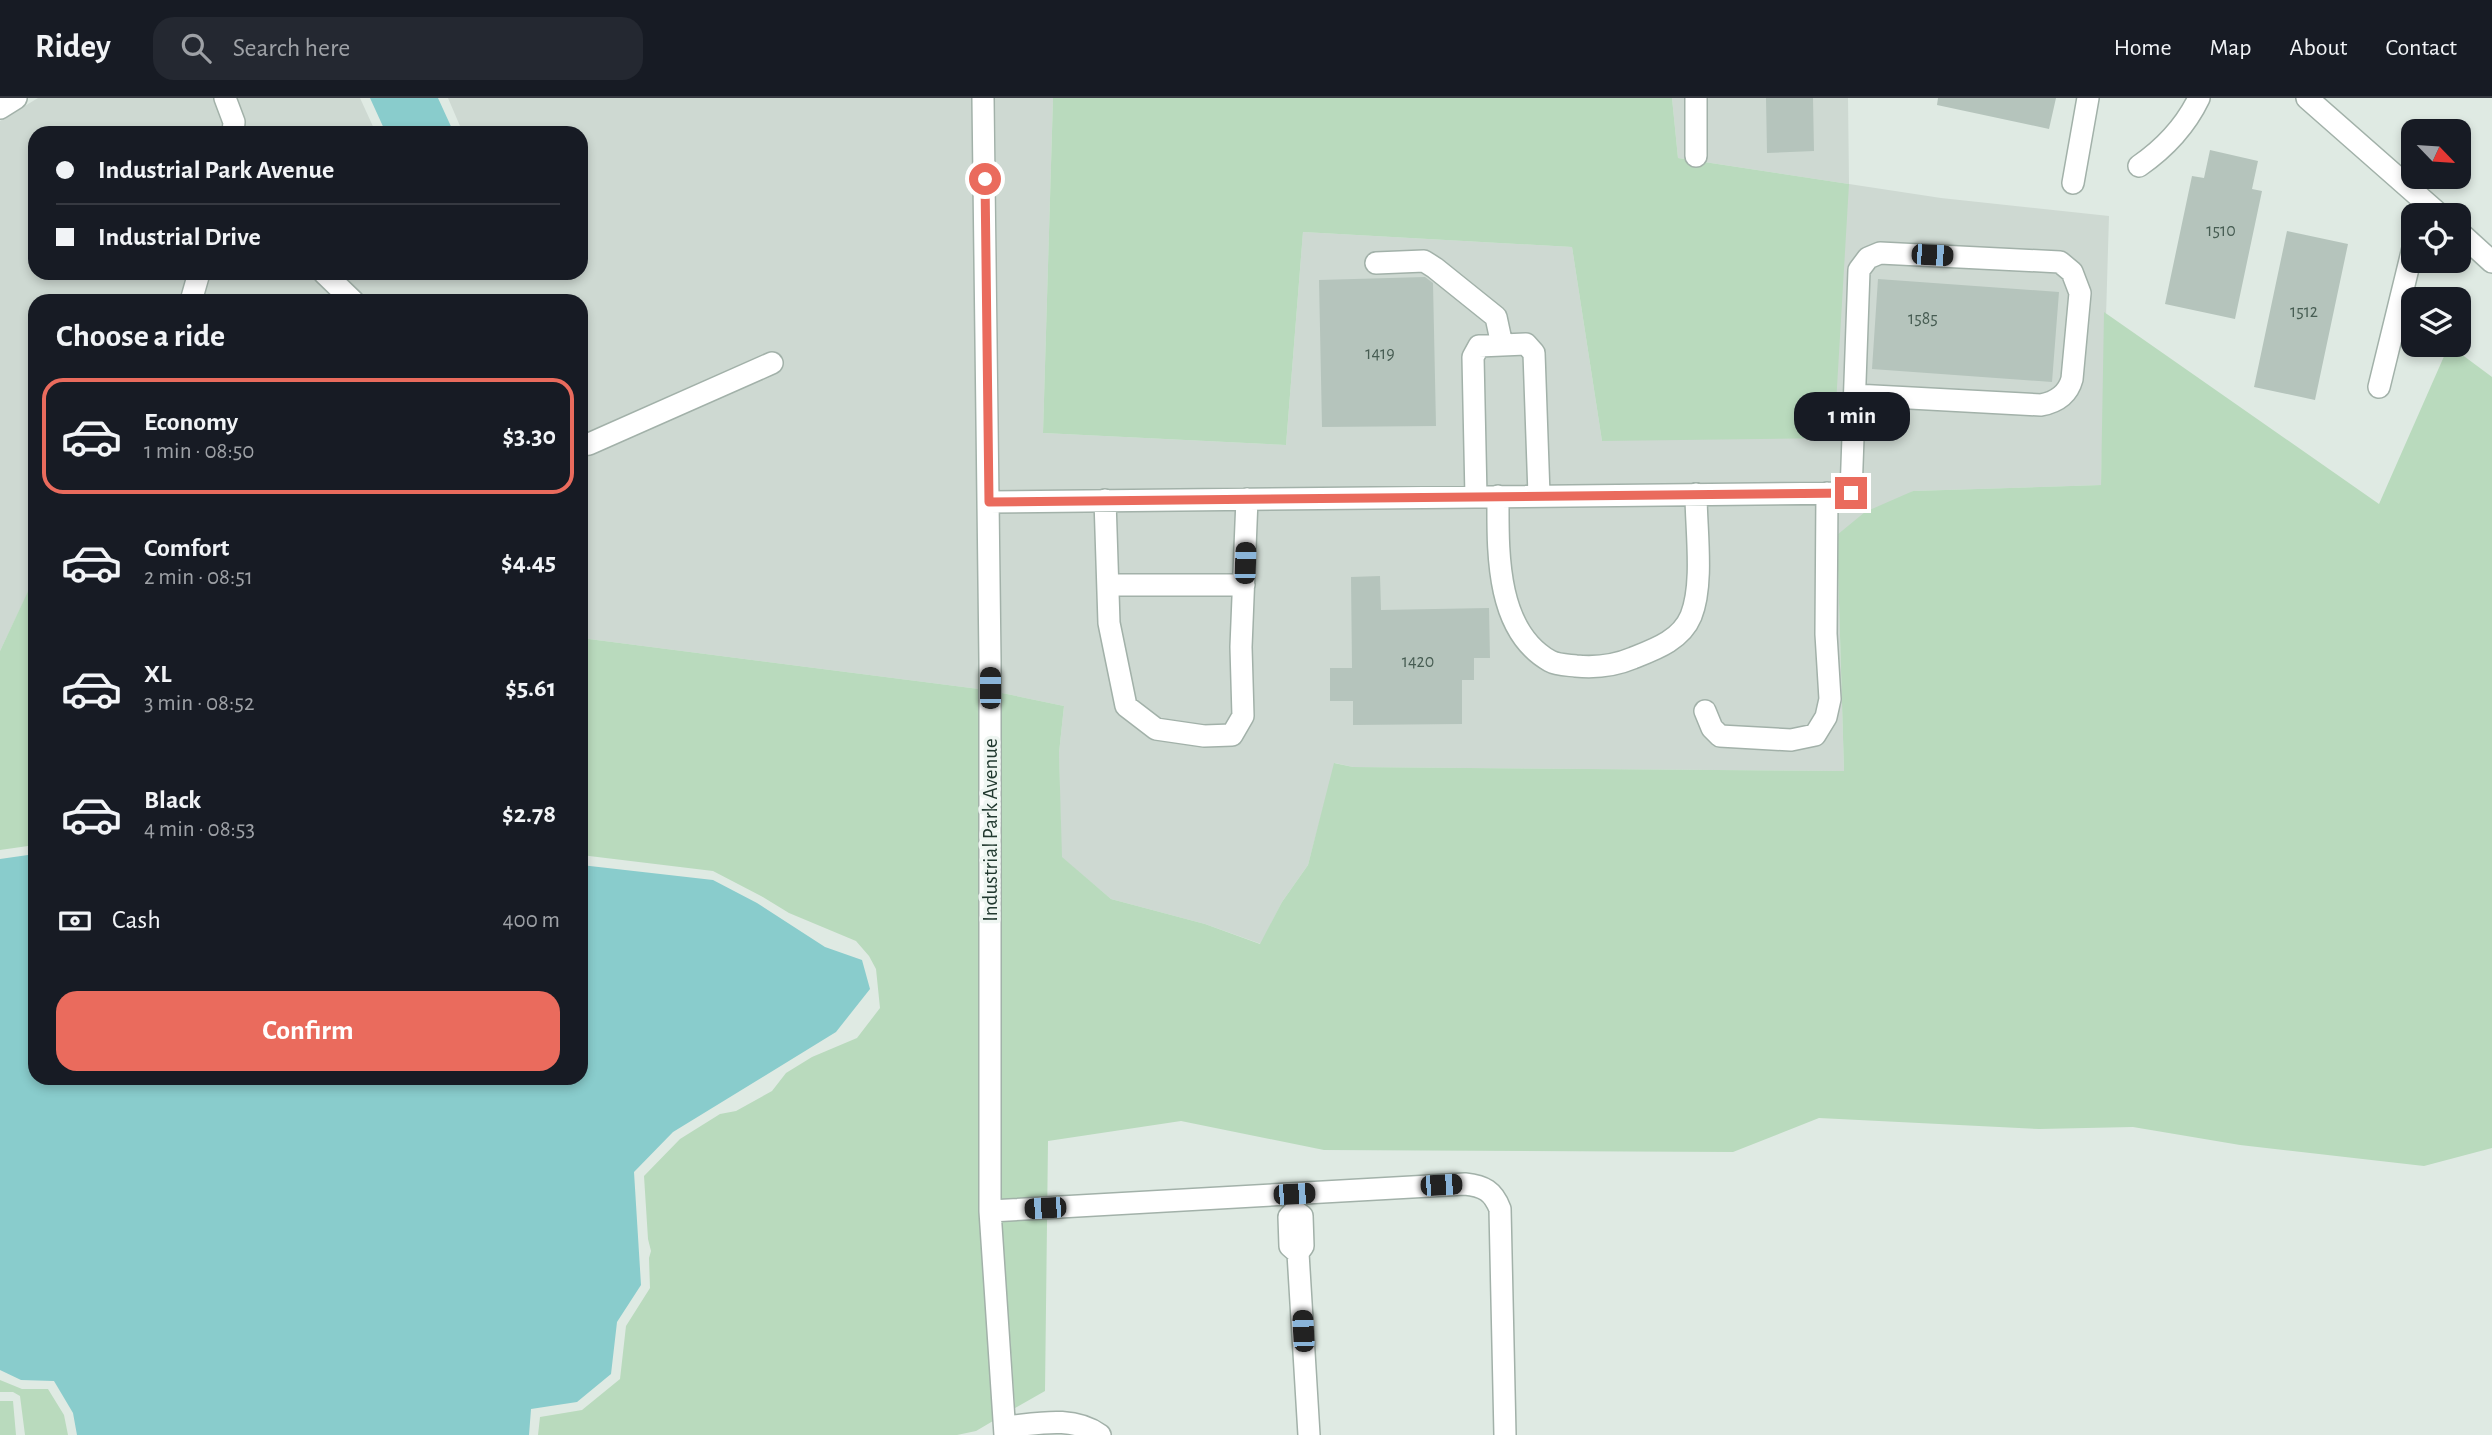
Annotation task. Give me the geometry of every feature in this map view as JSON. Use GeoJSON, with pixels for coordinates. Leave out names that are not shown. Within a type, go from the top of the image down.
{"type":"FeatureCollection","features":[{"type":"Feature","properties":{"kind":"street"},"geometry":{"type":"LineString","coordinates":[[0,108],[16,98]]}},
{"type":"Feature","properties":{"kind":"street"},"geometry":{"type":"LineString","coordinates":[[225,98],[234,126]]}},
{"type":"Feature","properties":{"kind":"street","name":"Industrial Park Avenue"},"geometry":{"type":"LineString","coordinates":[[983,98],[989,502],[990,1211],[1005,1431]]}},
{"type":"Feature","properties":{"kind":"street"},"geometry":{"type":"LineString","coordinates":[[1696,98],[1696,156]]}},
{"type":"Feature","properties":{"kind":"street"},"geometry":{"type":"LineString","coordinates":[[2073,183],[2088,98]]}},
{"type":"Feature","properties":{"kind":"street"},"geometry":{"type":"LineString","coordinates":[[2139,166],[2165,148],[2191,114],[2199,98]]}},
{"type":"Feature","properties":{"kind":"street"},"geometry":{"type":"LineString","coordinates":[[2307,98],[2426,203]]}},
{"type":"Feature","properties":{"kind":"street"},"geometry":{"type":"LineString","coordinates":[[2471,243],[2492,262]]}},
{"type":"Feature","properties":{"kind":"street"},"geometry":{"type":"LineString","coordinates":[[989,502],[1851,493],[1859,270],[1873,255],[1880,253],[2060,262],[2075,278],[2080,293],[2072,379],[2068,390],[2056,401],[2041,405],[1855,395]]}},
{"type":"Feature","properties":{"kind":"street"},"geometry":{"type":"LineString","coordinates":[[1376,263],[1424,261],[1435,268],[1496,317],[1502,345]]}},
{"type":"Feature","properties":{"kind":"street"},"geometry":{"type":"LineString","coordinates":[[2379,387],[2407,273]]}},
{"type":"Feature","properties":{"kind":"street"},"geometry":{"type":"LineString","coordinates":[[331,280],[346,294]]}},
{"type":"Feature","properties":{"kind":"street"},"geometry":{"type":"LineString","coordinates":[[1476,497],[1473,357],[1479,346],[1526,344],[1534,353],[1539,495]]}},
{"type":"Feature","properties":{"kind":"street"},"geometry":{"type":"LineString","coordinates":[[588,444],[772,363]]}},
{"type":"Feature","properties":{"kind":"street"},"geometry":{"type":"LineString","coordinates":[[1706,711],[1712,728],[1720,736],[1791,740],[1815,735],[1826,717],[1830,699],[1826,634],[1826,493]]}},
{"type":"Feature","properties":{"kind":"street"},"geometry":{"type":"LineString","coordinates":[[1498,496],[1499,550],[1504,591],[1517,623],[1533,647],[1552,663],[1593,667],[1618,664],[1665,645],[1686,628],[1693,613],[1697,591],[1696,494]]}},
{"type":"Feature","properties":{"kind":"street"},"geometry":{"type":"LineString","coordinates":[[1105,500],[1109,623],[1126,706],[1156,729],[1204,736],[1231,734],[1243,716],[1247,499]]}},
{"type":"Feature","properties":{"kind":"street"},"geometry":{"type":"LineString","coordinates":[[1108,584],[1244,585]]}},
{"type":"Feature","properties":{"kind":"street"},"geometry":{"type":"LineString","coordinates":[[990,1211],[1295,1203],[1465,1184],[1487,1189],[1495,1197],[1500,1209],[1505,1435]]}},
{"type":"Feature","properties":{"kind":"street"},"geometry":{"type":"LineString","coordinates":[[1295,1203],[1302,1216],[1303,1246],[1298,1253],[1309,1435]]}},
{"type":"Feature","properties":{"kind":"street"},"geometry":{"type":"LineString","coordinates":[[1005,1431],[1070,1422],[1084,1425],[1100,1435]]}},
{"type":"Feature","properties":{"kind":"shaded area"},"geometry":{"type":"Polygon","coordinates":[[[38,98],[360,98],[373,126],[28,126],[28,280],[588,280],[588,126],[460,126],[448,98],[972,98],[979,689],[588,639],[588,294],[28,294],[28,592],[0,651],[0,121],[38,98]]]}},
{"type":"Feature","properties":{"kind":"shaded area"},"geometry":{"type":"Polygon","coordinates":[[[995,98],[1053,98],[1043,433],[1286,445],[1303,232],[1572,247],[1602,441],[1849,184],[1941,198],[2109,216],[2101,485],[1913,491],[1837,535],[1844,771],[1353,767],[1335,763],[1308,865],[1282,902],[1261,944],[1205,924],[1111,899],[1061,857],[1059,753],[1064,706],[1002,693],[1000,512],[1863,503],[1861,483],[1000,491],[995,98]]]}},
{"type":"Feature","properties":{"kind":"shaded area"},"geometry":{"type":"Polygon","coordinates":[[[1672,98],[1848,98],[1849,184],[1678,158],[1672,98]]]}},
{"type":"Feature","properties":{"kind":"green space"},"geometry":{"type":"Polygon","coordinates":[[[1053,98],[1672,98],[1678,158],[1849,184],[1834,438],[1602,441],[1572,247],[1303,232],[1286,445],[1043,433],[1053,98]]]}},
{"type":"Feature","properties":{"kind":"green space"},"geometry":{"type":"Polygon","coordinates":[[[2104,312],[2379,504],[2444,357],[2465,357],[2492,377],[2492,1148],[2424,1166],[2240,1145],[2133,1127],[2039,1129],[1819,1118],[1733,1152],[1324,1150],[1181,1121],[1048,1141],[1045,1391],[1015,1408],[1001,1212],[1002,693],[1064,706],[1059,753],[1062,857],[1111,899],[1205,924],[1260,944],[1282,902],[1308,865],[1334,763],[1353,767],[1844,771],[1837,535],[1865,512],[1913,491],[2101,485],[2104,312]]]}},
{"type":"Feature","properties":{"kind":"green space"},"geometry":{"type":"Polygon","coordinates":[[[28,591],[28,846],[0,850],[0,651],[28,591]]]}},
{"type":"Feature","properties":{"kind":"green space"},"geometry":{"type":"Polygon","coordinates":[[[588,639],[979,689],[979,1210],[993,1421],[976,1431],[957,1435],[538,1435],[540,1417],[582,1410],[620,1379],[626,1326],[650,1288],[651,1251],[644,1176],[680,1139],[720,1114],[736,1111],[772,1091],[786,1073],[812,1057],[857,1038],[880,1008],[876,969],[856,941],[789,913],[713,871],[588,856],[588,639]]]}},
{"type":"Feature","properties":{"kind":"green space"},"geometry":{"type":"Polygon","coordinates":[[[0,1380],[22,1389],[48,1389],[64,1415],[68,1435],[25,1435],[20,1396],[13,1392],[0,1392],[0,1380]]]}},
{"type":"Feature","properties":{"kind":"green space"},"geometry":{"type":"Polygon","coordinates":[[[0,1401],[13,1401],[16,1435],[0,1435],[0,1401]]]}},
{"type":"Feature","properties":{"kind":"water"},"geometry":{"type":"Polygon","coordinates":[[[370,98],[438,98],[451,126],[383,126],[370,98]]]}},
{"type":"Feature","properties":{"kind":"water"},"geometry":{"type":"Polygon","coordinates":[[[28,855],[28,1085],[588,1085],[588,866],[713,880],[757,903],[825,947],[862,960],[870,989],[836,1032],[673,1132],[634,1172],[641,1285],[617,1322],[611,1374],[577,1402],[531,1409],[529,1435],[77,1435],[73,1413],[54,1381],[21,1380],[0,1370],[0,859],[28,855]]]}},
{"type":"Feature","properties":{"kind":"building"},"geometry":{"type":"Polygon","coordinates":[[[1766,98],[1813,98],[1814,151],[1767,153],[1766,98]]]}},
{"type":"Feature","properties":{"kind":"building"},"geometry":{"type":"Polygon","coordinates":[[[1938,98],[2056,98],[2049,129],[1937,105],[1938,98]]]}},
{"type":"Feature","properties":{"kind":"building"},"geometry":{"type":"Polygon","coordinates":[[[2210,150],[2258,161],[2252,189],[2262,191],[2235,319],[2165,304],[2192,176],[2204,178],[2210,150]]]}},
{"type":"Feature","properties":{"kind":"building"},"geometry":{"type":"Polygon","coordinates":[[[2287,231],[2348,244],[2315,400],[2254,387],[2287,231]]]}},
{"type":"Feature","properties":{"kind":"building"},"geometry":{"type":"Polygon","coordinates":[[[1425,277],[1433,283],[1436,426],[1322,427],[1319,280],[1425,277]]]}},
{"type":"Feature","properties":{"kind":"building"},"geometry":{"type":"Polygon","coordinates":[[[1878,279],[2059,292],[2052,382],[1872,369],[1878,279]]]}},
{"type":"Feature","properties":{"kind":"building"},"geometry":{"type":"Polygon","coordinates":[[[1380,576],[1381,610],[1489,608],[1490,658],[1474,658],[1474,680],[1462,680],[1462,724],[1353,725],[1353,701],[1330,701],[1330,668],[1352,668],[1351,577],[1380,576]]]}},
{"type":"Feature","properties":{"kind":"route"},"geometry":{"type":"LineString","coordinates":[[985,179],[989,502],[1851,493]]}}]}
